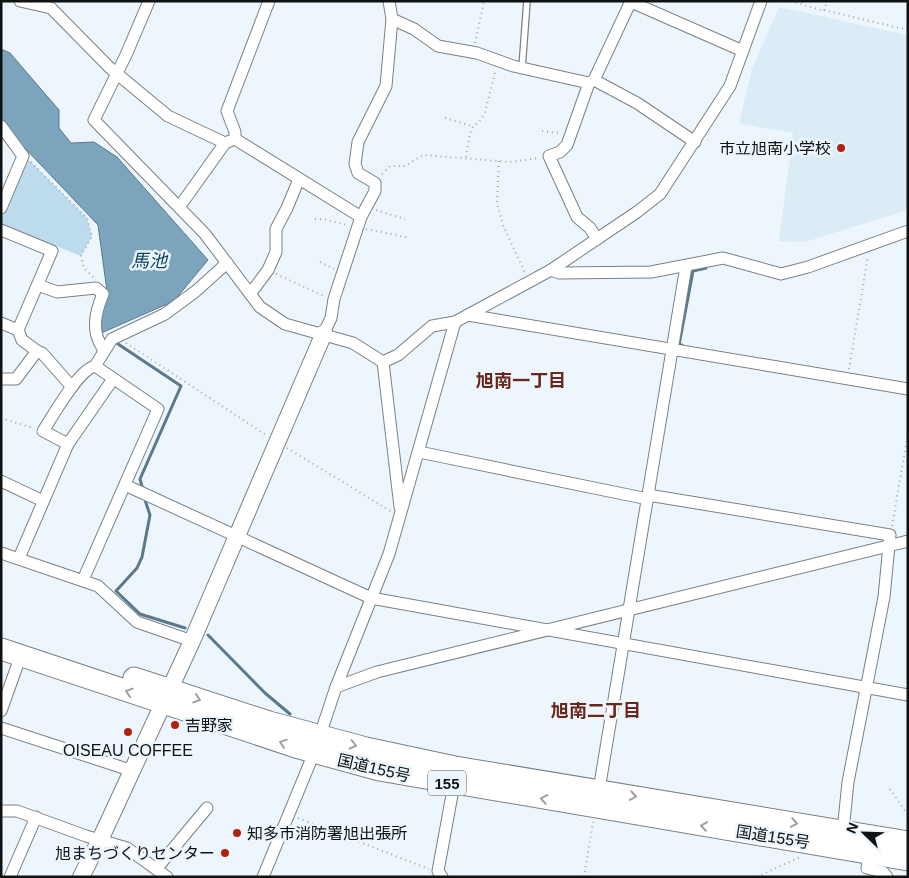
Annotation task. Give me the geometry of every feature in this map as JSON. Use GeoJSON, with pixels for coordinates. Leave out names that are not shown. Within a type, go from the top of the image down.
{"type":"FeatureCollection","features":[{"type":"Feature","properties":{"kind":"highway","name":"国道155号"},"geometry":{"type":"LineString","coordinates":[[1,635],[166,697]]}},
{"type":"Feature","properties":{"kind":"highway","name":"国道155号"},"geometry":{"type":"LineString","coordinates":[[11,652],[166,697],[317,745],[378,770],[454,784],[597,799],[843,831],[908,842]]}},
{"type":"Feature","properties":{"kind":"highway","name":"国道155号"},"geometry":{"type":"LineString","coordinates":[[317,745],[455,767],[597,799],[869,854],[908,860]]}},
{"type":"Feature","properties":{"kind":"street"},"geometry":{"type":"LineString","coordinates":[[20,1],[52,5],[117,74],[168,116],[230,141],[361,216]]}},
{"type":"Feature","properties":{"kind":"street"},"geometry":{"type":"LineString","coordinates":[[149,1],[117,74],[94,120],[180,206],[260,307],[285,324],[324,333],[353,343],[383,362]]}},
{"type":"Feature","properties":{"kind":"street"},"geometry":{"type":"LineString","coordinates":[[180,206],[235,132],[227,111],[268,1]]}},
{"type":"Feature","properties":{"kind":"street"},"geometry":{"type":"LineString","coordinates":[[81,877],[133,771],[192,641],[331,318],[334,300],[361,216],[375,191],[375,183],[358,173],[355,164],[358,142],[364,126],[381,100],[386,86],[392,19],[389,1]]}},
{"type":"Feature","properties":{"kind":"street"},"geometry":{"type":"LineString","coordinates":[[597,239],[590,228],[577,217],[549,156],[564,149],[591,82],[630,1],[743,51]]}},
{"type":"Feature","properties":{"kind":"street"},"geometry":{"type":"LineString","coordinates":[[383,362],[398,355],[432,326],[455,322],[551,270],[660,194],[730,86],[761,1]]}},
{"type":"Feature","properties":{"kind":"street"},"geometry":{"type":"LineString","coordinates":[[392,19],[414,29],[438,46],[474,52],[522,68],[591,82],[637,103],[695,142]]}},
{"type":"Feature","properties":{"kind":"street"},"geometry":{"type":"LineString","coordinates":[[1,126],[23,156],[1,208]]}},
{"type":"Feature","properties":{"kind":"street"},"geometry":{"type":"LineString","coordinates":[[250,294],[268,270],[276,252],[276,229],[299,179]]}},
{"type":"Feature","properties":{"kind":"street"},"geometry":{"type":"LineString","coordinates":[[1,230],[52,252],[18,330],[22,340],[42,353],[72,387]]}},
{"type":"Feature","properties":{"kind":"street"},"geometry":{"type":"LineString","coordinates":[[551,270],[559,273],[651,272],[723,258],[781,274],[908,231]]}},
{"type":"Feature","properties":{"kind":"street"},"geometry":{"type":"LineString","coordinates":[[68,444],[43,431],[72,387],[90,367],[95,366],[103,350],[112,339],[165,314],[227,263]]}},
{"type":"Feature","properties":{"kind":"street"},"geometry":{"type":"LineString","coordinates":[[597,799],[686,266]]}},
{"type":"Feature","properties":{"kind":"street"},"geometry":{"type":"LineString","coordinates":[[38,285],[57,292],[96,288],[103,294],[97,308],[95,326],[98,342],[103,350]]}},
{"type":"Feature","properties":{"kind":"street"},"geometry":{"type":"LineString","coordinates":[[468,315],[908,389]]}},
{"type":"Feature","properties":{"kind":"street"},"geometry":{"type":"LineString","coordinates":[[263,877],[317,745],[336,687],[389,554],[455,322]]}},
{"type":"Feature","properties":{"kind":"street"},"geometry":{"type":"LineString","coordinates":[[1,323],[18,330]]}},
{"type":"Feature","properties":{"kind":"street"},"geometry":{"type":"LineString","coordinates":[[1,379],[16,379],[37,351]]}},
{"type":"Feature","properties":{"kind":"street"},"geometry":{"type":"LineString","coordinates":[[383,362],[400,516]]}},
{"type":"Feature","properties":{"kind":"street"},"geometry":{"type":"LineString","coordinates":[[82,580],[158,409],[95,366]]}},
{"type":"Feature","properties":{"kind":"street"},"geometry":{"type":"LineString","coordinates":[[18,558],[68,444],[114,378]]}},
{"type":"Feature","properties":{"kind":"street"},"geometry":{"type":"LineString","coordinates":[[419,452],[648,497],[889,541],[908,541]]}},
{"type":"Feature","properties":{"kind":"street"},"geometry":{"type":"LineString","coordinates":[[1,481],[43,501]]}},
{"type":"Feature","properties":{"kind":"street"},"geometry":{"type":"LineString","coordinates":[[125,485],[370,598],[908,696]]}},
{"type":"Feature","properties":{"kind":"street"},"geometry":{"type":"LineString","coordinates":[[336,687],[377,672],[629,610],[889,541]]}},
{"type":"Feature","properties":{"kind":"street"},"geometry":{"type":"LineString","coordinates":[[843,831],[848,782],[884,597],[889,541]]}},
{"type":"Feature","properties":{"kind":"street"},"geometry":{"type":"LineString","coordinates":[[1,553],[98,586],[137,622],[192,641]]}},
{"type":"Feature","properties":{"kind":"street"},"geometry":{"type":"LineString","coordinates":[[1,711],[11,652]]}},
{"type":"Feature","properties":{"kind":"street"},"geometry":{"type":"LineString","coordinates":[[1,728],[133,771]]}},
{"type":"Feature","properties":{"kind":"street"},"geometry":{"type":"LineString","coordinates":[[440,874],[454,784]]}},
{"type":"Feature","properties":{"kind":"street"},"geometry":{"type":"LineString","coordinates":[[157,868],[207,808]]}},
{"type":"Feature","properties":{"kind":"street"},"geometry":{"type":"LineString","coordinates":[[1,811],[17,811],[126,848],[157,868],[167,877]]}},
{"type":"Feature","properties":{"kind":"street"},"geometry":{"type":"LineString","coordinates":[[10,877],[36,817]]}},
{"type":"Feature","properties":{"kind":"street"},"geometry":{"type":"LineString","coordinates":[[869,854],[867,868],[883,872],[887,877]]}},
{"type":"Feature","properties":{"kind":"lane"},"geometry":{"type":"LineString","coordinates":[[522,68],[527,1]]}},
{"type":"Feature","properties":{"kind":"path"},"geometry":{"type":"LineString","coordinates":[[474,52],[475,37],[484,1]]}},
{"type":"Feature","properties":{"kind":"path"},"geometry":{"type":"LineString","coordinates":[[791,1],[908,30]]}},
{"type":"Feature","properties":{"kind":"path"},"geometry":{"type":"LineString","coordinates":[[824,10],[827,1]]}},
{"type":"Feature","properties":{"kind":"path"},"geometry":{"type":"LineString","coordinates":[[466,157],[473,126],[481,120],[499,61]]}},
{"type":"Feature","properties":{"kind":"path"},"geometry":{"type":"LineString","coordinates":[[446,118],[473,126]]}},
{"type":"Feature","properties":{"kind":"path"},"geometry":{"type":"LineString","coordinates":[[542,131],[569,135]]}},
{"type":"Feature","properties":{"kind":"path"},"geometry":{"type":"LineString","coordinates":[[375,183],[390,166],[405,166],[423,155],[510,162],[549,156]]}},
{"type":"Feature","properties":{"kind":"path"},"geometry":{"type":"LineString","coordinates":[[23,156],[88,218],[92,236],[81,256],[84,268],[99,283],[96,288]]}},
{"type":"Feature","properties":{"kind":"path"},"geometry":{"type":"LineString","coordinates":[[499,161],[497,203],[503,225],[530,281]]}},
{"type":"Feature","properties":{"kind":"path"},"geometry":{"type":"LineString","coordinates":[[367,205],[382,213],[405,219]]}},
{"type":"Feature","properties":{"kind":"path"},"geometry":{"type":"LineString","coordinates":[[847,379],[868,261],[868,254],[863,247]]}},
{"type":"Feature","properties":{"kind":"path"},"geometry":{"type":"LineString","coordinates":[[320,262],[343,272]]}},
{"type":"Feature","properties":{"kind":"path"},"geometry":{"type":"LineString","coordinates":[[268,270],[334,300]]}},
{"type":"Feature","properties":{"kind":"path"},"geometry":{"type":"LineString","coordinates":[[118,336],[278,442],[400,516]]}},
{"type":"Feature","properties":{"kind":"path"},"geometry":{"type":"LineString","coordinates":[[1,418],[43,431]]}},
{"type":"Feature","properties":{"kind":"path"},"geometry":{"type":"LineString","coordinates":[[889,541],[908,433]]}},
{"type":"Feature","properties":{"kind":"path"},"geometry":{"type":"LineString","coordinates":[[890,789],[908,815]]}},
{"type":"Feature","properties":{"kind":"path"},"geometry":{"type":"LineString","coordinates":[[584,877],[597,799]]}},
{"type":"Feature","properties":{"kind":"path"},"geometry":{"type":"LineString","coordinates":[[288,814],[440,874]]}},
{"type":"Feature","properties":{"kind":"path"},"geometry":{"type":"LineString","coordinates":[[757,877],[800,857],[808,859]]}},
{"type":"Feature","properties":{"kind":"shaded area"},"geometry":{"type":"Polygon","coordinates":[[[779,7],[908,35],[908,210],[805,242],[779,241],[793,133],[739,124],[752,69],[779,7]]]}},
{"type":"Feature","properties":{"kind":"shaded area"},"geometry":{"type":"Polygon","coordinates":[[[27,158],[87,218],[92,236],[81,256],[1,224],[1,218],[27,158]]]}},
{"type":"Feature","properties":{"kind":"water","name":"馬池"},"geometry":{"type":"Polygon","coordinates":[[[1,49],[10,53],[59,110],[59,128],[71,143],[94,142],[117,157],[208,260],[174,301],[99,334],[98,320],[107,291],[98,225],[1,123],[1,49]]]}},
{"type":"Feature","properties":{"kind":"waterway"},"geometry":{"type":"LineString","coordinates":[[682,345],[679,345],[693,271],[706,268]]}},
{"type":"Feature","properties":{"kind":"waterway"},"geometry":{"type":"LineString","coordinates":[[116,340],[118,344],[181,386],[140,479],[143,490]]}},
{"type":"Feature","properties":{"kind":"waterway"},"geometry":{"type":"LineString","coordinates":[[144,497],[150,515],[142,557],[137,568],[116,591],[140,614],[185,628]]}},
{"type":"Feature","properties":{"kind":"waterway"},"geometry":{"type":"LineString","coordinates":[[208,635],[265,693],[290,714]]}},
{"type":"Feature","properties":{"kind":"place","name":"市立旭南小学校"},"geometry":{"type":"Point","coordinates":[841,148]}},
{"type":"Feature","properties":{"kind":"place","name":"吉野家"},"geometry":{"type":"Point","coordinates":[175,725]}},
{"type":"Feature","properties":{"kind":"place","name":"OISEAU COFFEE"},"geometry":{"type":"Point","coordinates":[128,732]}},
{"type":"Feature","properties":{"kind":"place","name":"知多市消防署旭出張所"},"geometry":{"type":"Point","coordinates":[237,833]}},
{"type":"Feature","properties":{"kind":"place","name":"旭まちづくりセンター"},"geometry":{"type":"Point","coordinates":[225,853]}},
{"type":"Feature","properties":{"kind":"district","name":"旭南一丁目"},"geometry":{"type":"Point","coordinates":[521,381]}},
{"type":"Feature","properties":{"kind":"district","name":"旭南二丁目"},"geometry":{"type":"Point","coordinates":[596,711]}}]}
